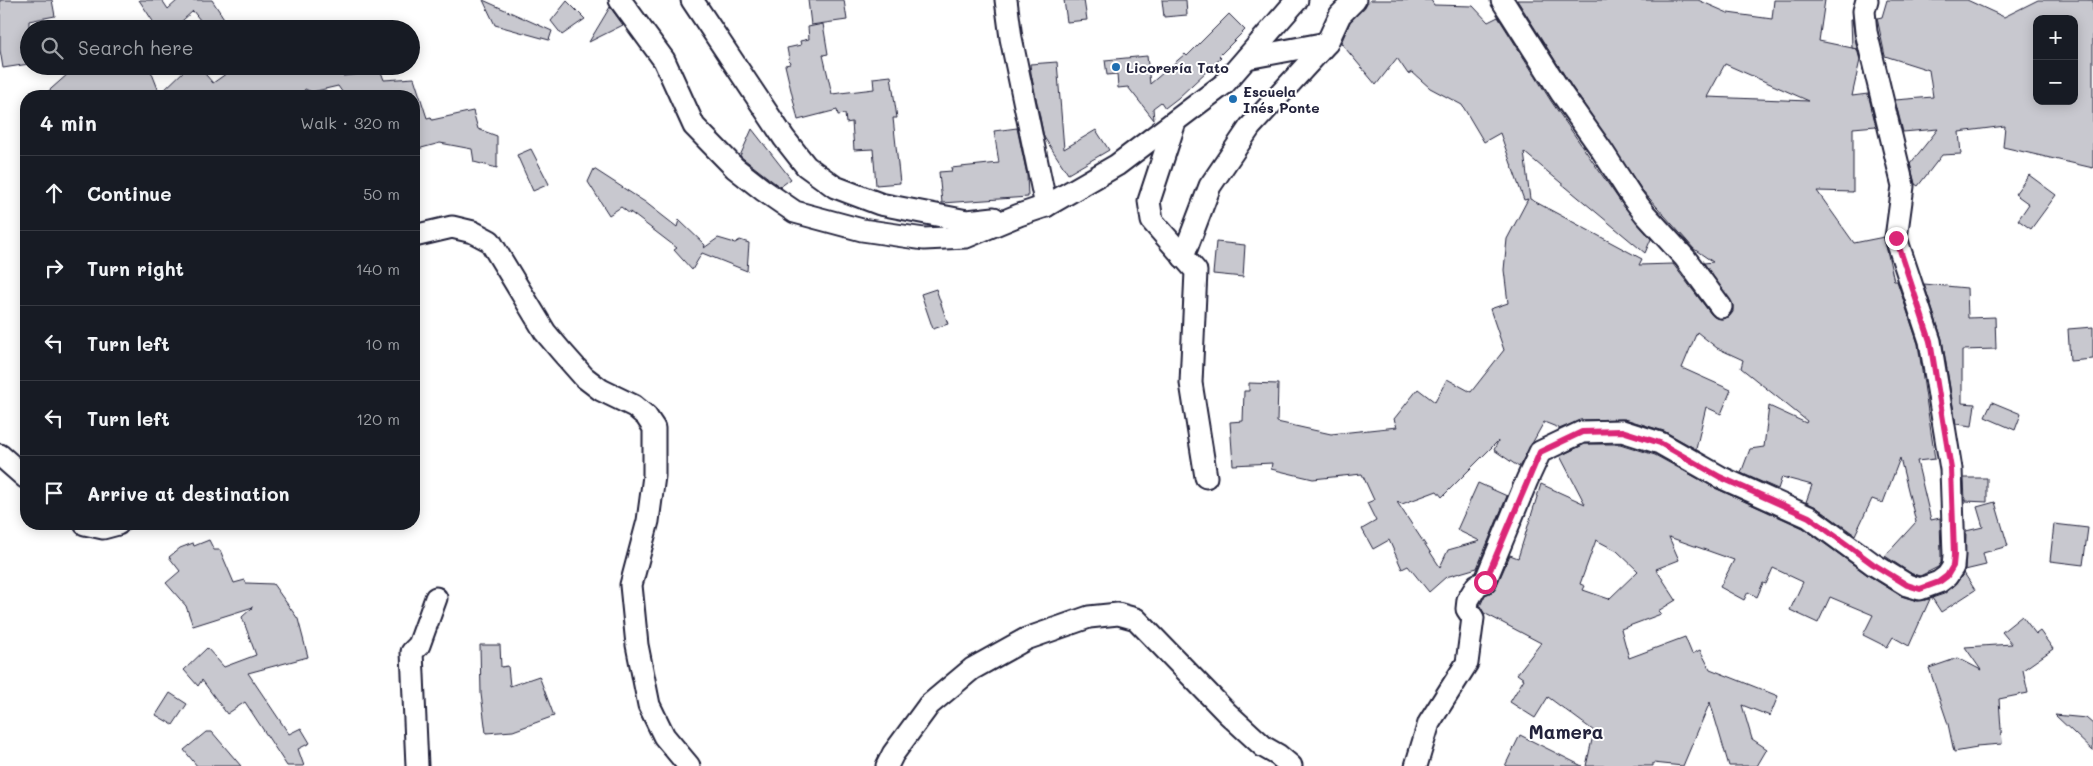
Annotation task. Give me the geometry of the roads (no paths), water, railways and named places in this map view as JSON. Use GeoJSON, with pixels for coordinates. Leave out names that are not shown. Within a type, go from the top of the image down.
{"type":"FeatureCollection","features":[{"type":"Feature","properties":{"kind":"street"},"geometry":{"type":"LineString","coordinates":[[620,0],[664,60],[694,126],[735,168],[795,212],[862,230],[924,239],[966,237],[1046,206],[1117,164],[1224,84],[1297,0]]}},
{"type":"Feature","properties":{"kind":"street"},"geometry":{"type":"LineString","coordinates":[[692,0],[784,138],[806,166],[836,187],[880,204],[967,221],[1019,215]]}},
{"type":"Feature","properties":{"kind":"street"},"geometry":{"type":"LineString","coordinates":[[1006,0],[1011,38],[1046,206]]}},
{"type":"Feature","properties":{"kind":"street"},"geometry":{"type":"LineString","coordinates":[[1183,257],[1210,186],[1250,127],[1327,42],[1340,15],[1355,0]]}},
{"type":"Feature","properties":{"kind":"street"},"geometry":{"type":"LineString","coordinates":[[1502,0],[1562,94],[1601,148],[1632,197],[1645,214],[1686,258],[1721,307]]}},
{"type":"Feature","properties":{"kind":"street"},"geometry":{"type":"LineString","coordinates":[[1416,766],[1429,723],[1467,663],[1473,618],[1468,609],[1468,600],[1477,586],[1485,582],[1540,452],[1582,432],[1622,431],[1660,443],[1720,477],[1809,517],[1873,564],[1907,585],[1920,589],[1939,582],[1947,576],[1953,566],[1951,469],[1930,341],[1896,238],[1903,186],[1866,32],[1864,10],[1867,0]]}},
{"type":"Feature","properties":{"kind":"street"},"geometry":{"type":"LineString","coordinates":[[1247,58],[1327,42]]}},
{"type":"Feature","properties":{"kind":"street"},"geometry":{"type":"LineString","coordinates":[[1175,122],[1149,201],[1152,222],[1196,271],[1191,383],[1206,477]]}},
{"type":"Feature","properties":{"kind":"street"},"geometry":{"type":"LineString","coordinates":[[420,235],[452,227],[474,232],[490,241],[545,332],[584,377],[601,390],[634,406],[646,416],[654,428],[654,476],[648,521],[631,585],[637,645],[649,705],[664,736],[689,766]]}},
{"type":"Feature","properties":{"kind":"street"},"geometry":{"type":"LineString","coordinates":[[0,455],[20,473]]}},
{"type":"Feature","properties":{"kind":"street"},"geometry":{"type":"LineString","coordinates":[[417,766],[412,652],[419,644],[436,598]]}},
{"type":"Feature","properties":{"kind":"street"},"geometry":{"type":"LineString","coordinates":[[888,766],[893,754],[929,705],[972,670],[1026,639],[1089,617],[1118,614],[1136,619],[1227,713],[1264,747],[1292,766]]}},
{"type":"Feature","properties":{"kind":"place","name":"Licorería Tato"},"geometry":{"type":"Point","coordinates":[1116,67]}},
{"type":"Feature","properties":{"kind":"place","name":"Escuela Inés Ponte"},"geometry":{"type":"Point","coordinates":[1233,99]}},
{"type":"Feature","properties":{"kind":"district","name":"Mamera"},"geometry":{"type":"Point","coordinates":[1566,731]}}]}
